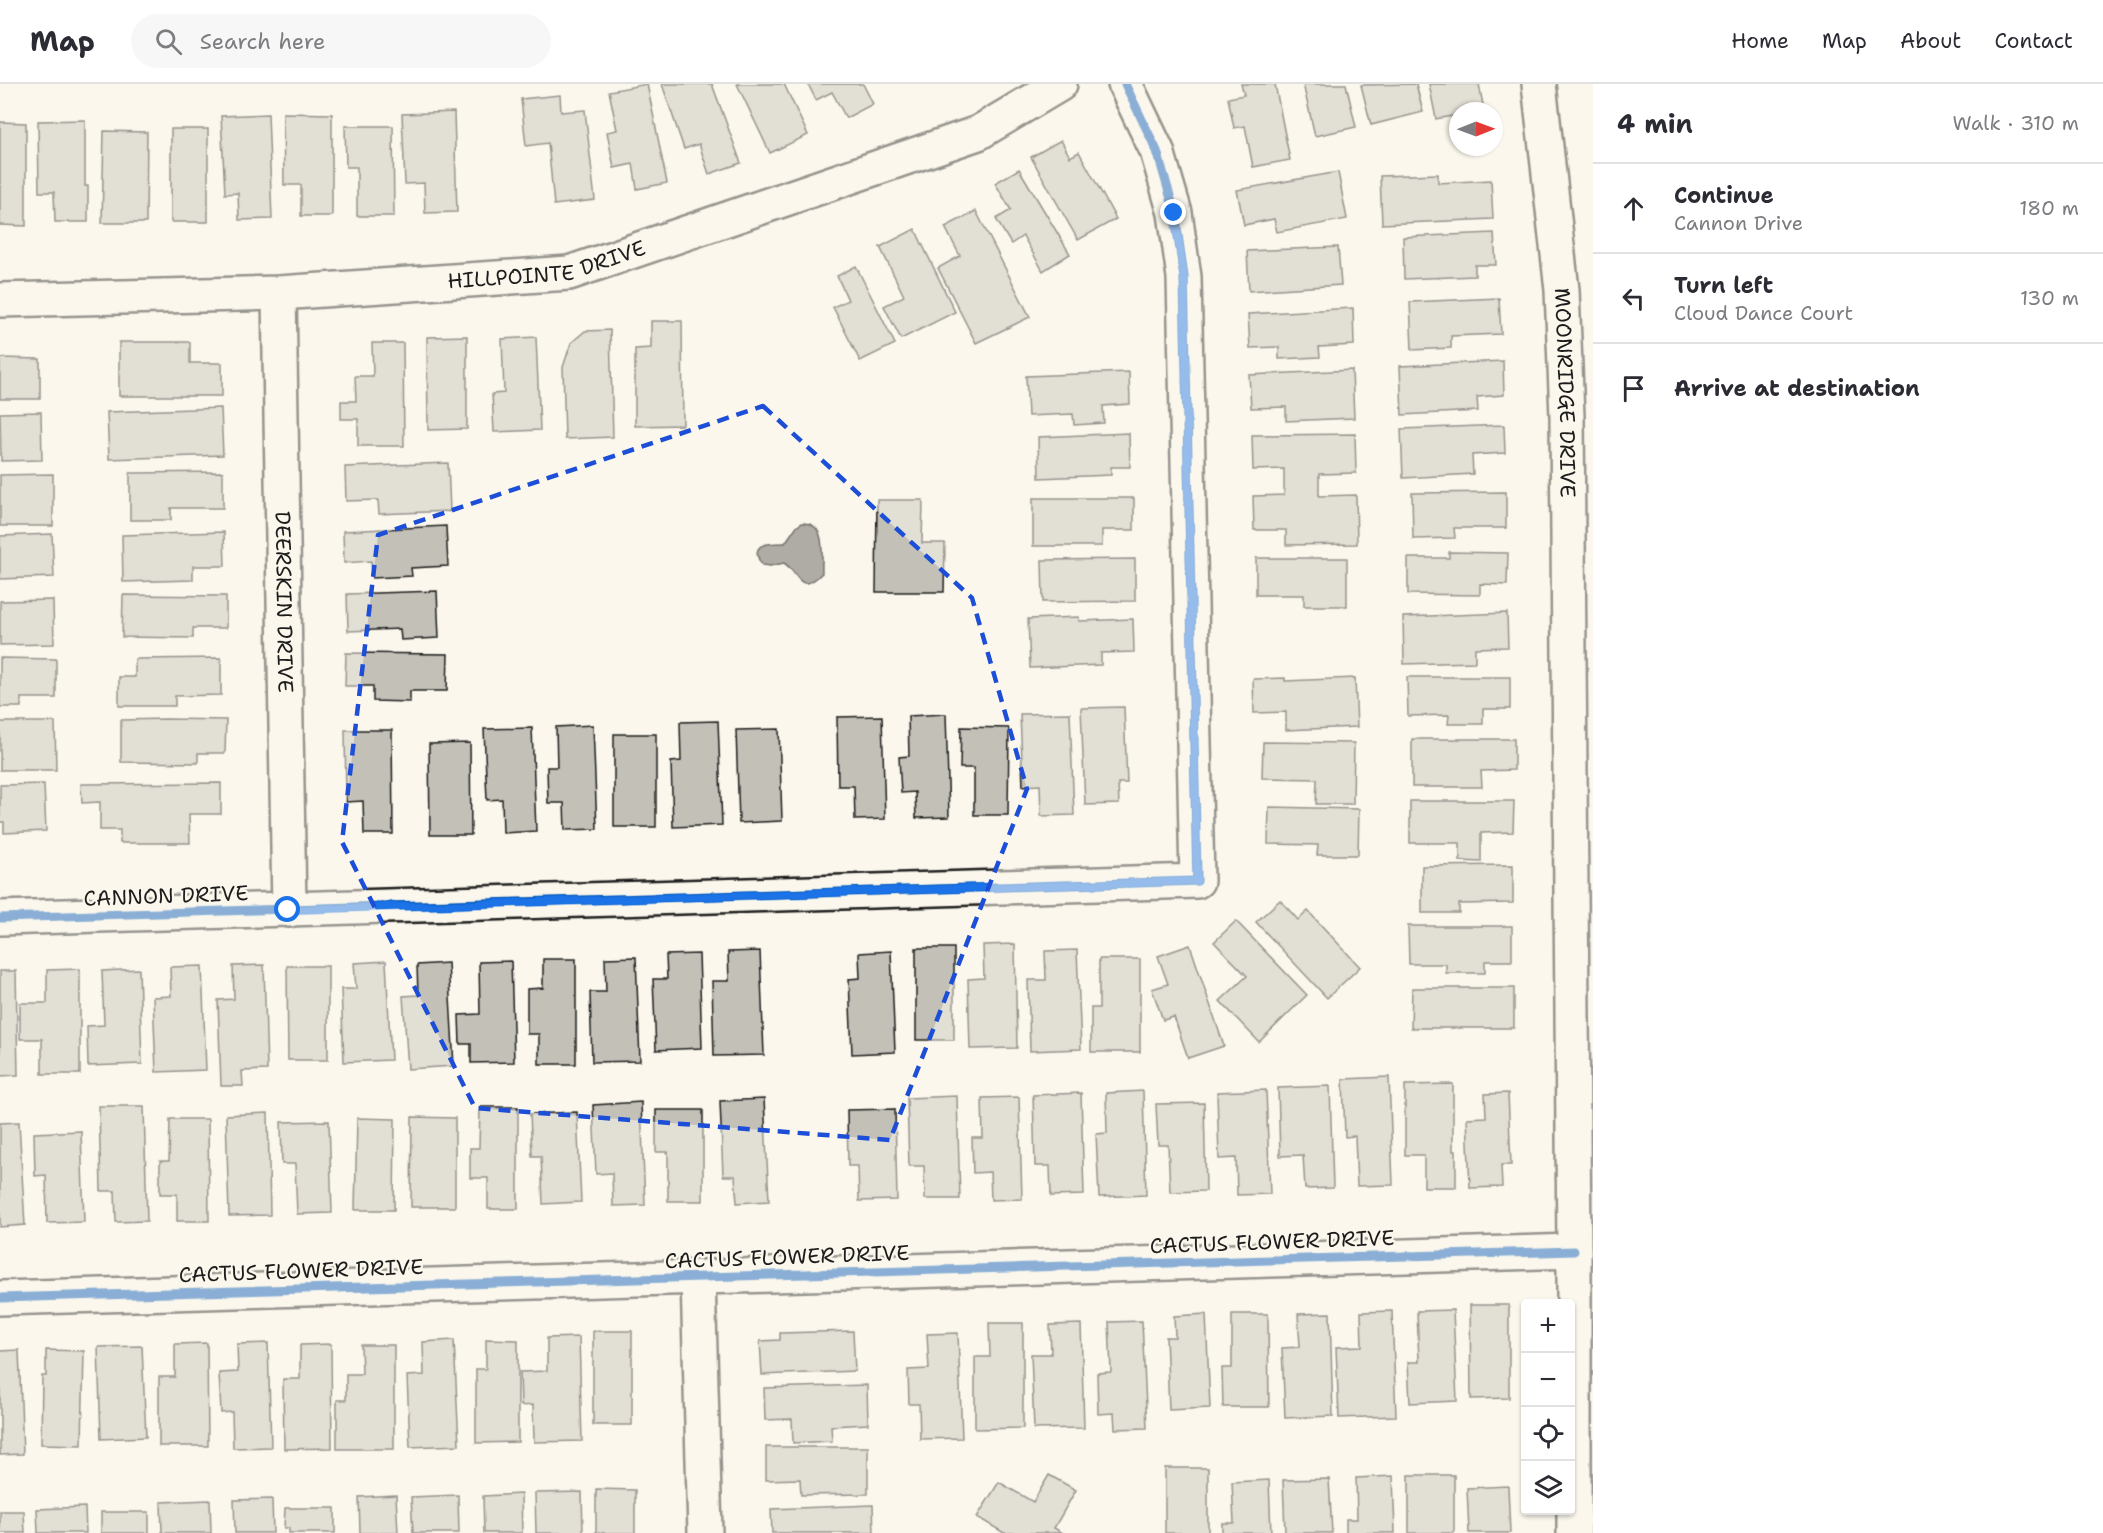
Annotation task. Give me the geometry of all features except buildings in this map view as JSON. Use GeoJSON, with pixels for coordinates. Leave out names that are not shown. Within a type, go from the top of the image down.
{"type":"FeatureCollection","features":[{"type":"Feature","properties":{"kind":"street","name":"HILLPOINTE DRIVE"},"geometry":{"type":"LineString","coordinates":[[0,300],[279,293],[569,273],[978,133],[1060,84]]}},
{"type":"Feature","properties":{"kind":"street","name":"CANNON DRIVE"},"geometry":{"type":"LineString","coordinates":[[0,918],[1197,881],[1184,277],[1174,213],[1157,151],[1125,84]]}},
{"type":"Feature","properties":{"kind":"street","name":"MOONRIDGE DRIVE"},"geometry":{"type":"LineString","coordinates":[[1539,84],[1562,290],[1567,417],[1575,1251],[1574,1533]]}},
{"type":"Feature","properties":{"kind":"street","name":"DEERSKIN DRIVE"},"geometry":{"type":"LineString","coordinates":[[279,293],[288,910]]}},
{"type":"Feature","properties":{"kind":"street","name":"CACTUS FLOWER DRIVE"},"geometry":{"type":"LineString","coordinates":[[0,1298],[1575,1251]]}},
{"type":"Feature","properties":{"kind":"street"},"geometry":{"type":"LineString","coordinates":[[698,1278],[705,1533]]}},
{"type":"Feature","properties":{"kind":"highlighted area"},"geometry":{"type":"Polygon","coordinates":[[[763,406],[972,598],[1027,789],[890,1140],[475,1108],[342,842],[378,535],[763,406]]]}},
{"type":"Feature","properties":{"kind":"shaded area"},"geometry":{"type":"Polygon","coordinates":[[[802,523],[816,528],[822,549],[822,573],[808,583],[803,583],[784,563],[762,565],[757,552],[763,545],[785,543],[796,527],[802,523]]]}},
{"type":"Feature","properties":{"kind":"cycle path"},"geometry":{"type":"LineString","coordinates":[[0,918],[1197,881],[1184,277],[1175,213],[1157,151],[1125,84]]}},
{"type":"Feature","properties":{"kind":"cycle path"},"geometry":{"type":"LineString","coordinates":[[0,1298],[1574,1251]]}},
{"type":"Feature","properties":{"kind":"route"},"geometry":{"type":"LineString","coordinates":[[288,910],[1197,881],[1184,277],[1174,213]]}}]}
